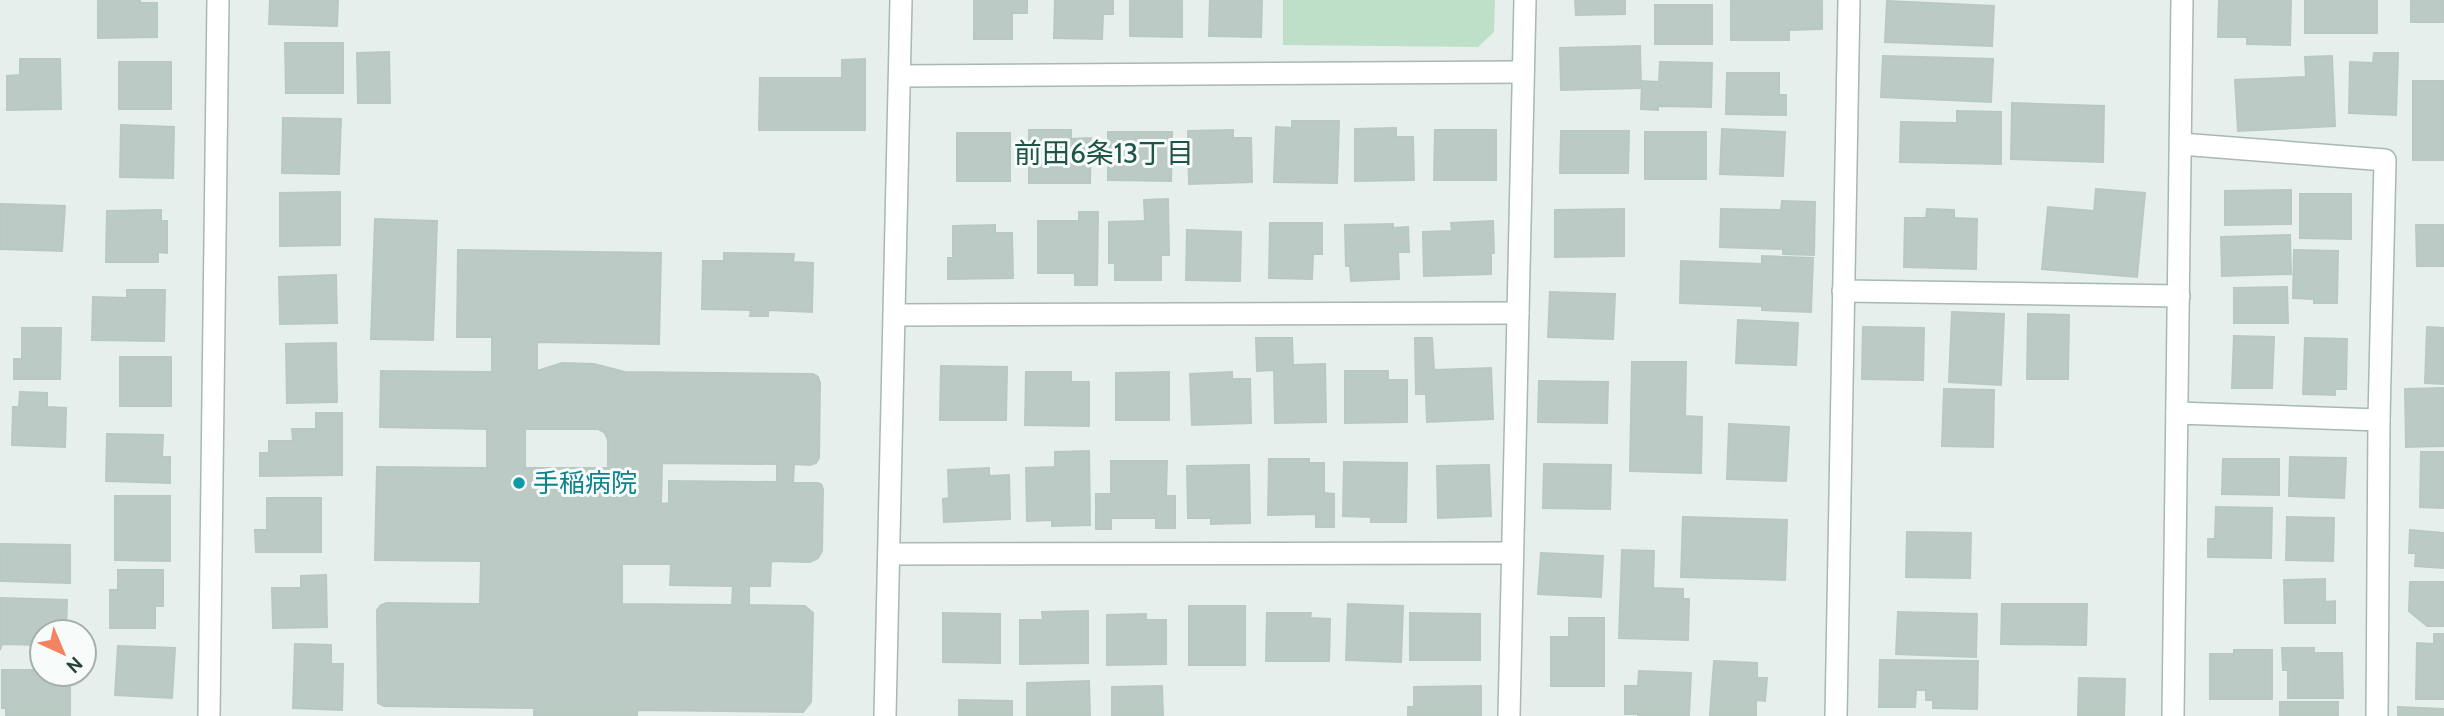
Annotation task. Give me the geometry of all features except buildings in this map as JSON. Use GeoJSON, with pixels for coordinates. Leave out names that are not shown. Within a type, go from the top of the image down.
{"type":"FeatureCollection","features":[{"type":"Feature","properties":{"kind":"street"},"geometry":{"type":"LineString","coordinates":[[209,716],[218,0]]}},
{"type":"Feature","properties":{"kind":"street"},"geometry":{"type":"LineString","coordinates":[[885,716],[901,0]]}},
{"type":"Feature","properties":{"kind":"street"},"geometry":{"type":"LineString","coordinates":[[1509,716],[1525,0]]}},
{"type":"Feature","properties":{"kind":"street"},"geometry":{"type":"LineString","coordinates":[[1836,716],[1849,0]]}},
{"type":"Feature","properties":{"kind":"street"},"geometry":{"type":"LineString","coordinates":[[2174,716],[2182,0]]}},
{"type":"Feature","properties":{"kind":"street"},"geometry":{"type":"LineString","coordinates":[[900,76],[1523,72]]}},
{"type":"Feature","properties":{"kind":"street"},"geometry":{"type":"LineString","coordinates":[[2180,145],[2385,160],[2379,420],[2377,716]]}},
{"type":"Feature","properties":{"kind":"street"},"geometry":{"type":"LineString","coordinates":[[1843,291],[2179,296]]}},
{"type":"Feature","properties":{"kind":"street"},"geometry":{"type":"LineString","coordinates":[[895,315],[1518,313]]}},
{"type":"Feature","properties":{"kind":"street"},"geometry":{"type":"LineString","coordinates":[[2177,413],[2379,420]]}},
{"type":"Feature","properties":{"kind":"street"},"geometry":{"type":"LineString","coordinates":[[889,554],[1512,553]]}},
{"type":"Feature","properties":{"kind":"green space"},"geometry":{"type":"Polygon","coordinates":[[[1283,0],[1495,0],[1494,32],[1478,47],[1283,45],[1283,0]]]}},
{"type":"Feature","properties":{"kind":"place","name":"手稲病院"},"geometry":{"type":"Point","coordinates":[519,483]}},
{"type":"Feature","properties":{"kind":"district","name":"前田6条13丁目"},"geometry":{"type":"Point","coordinates":[1104,153]}}]}
